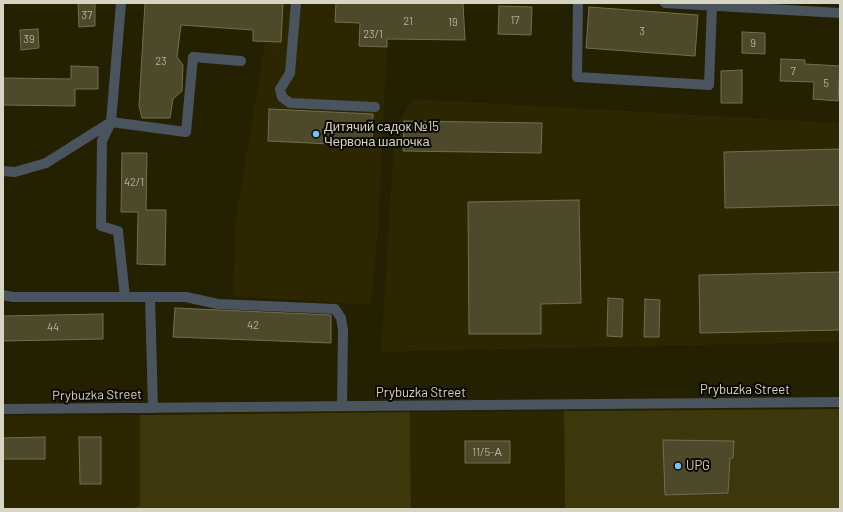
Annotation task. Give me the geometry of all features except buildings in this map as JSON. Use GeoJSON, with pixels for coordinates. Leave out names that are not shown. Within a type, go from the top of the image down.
{"type":"FeatureCollection","features":[{"type":"Feature","properties":{"kind":"street"},"geometry":{"type":"LineString","coordinates":[[121,3],[112,122],[102,141],[101,226],[118,231],[125,297]]}},
{"type":"Feature","properties":{"kind":"street"},"geometry":{"type":"LineString","coordinates":[[296,3],[290,73],[280,89],[282,97],[290,103],[375,108]]}},
{"type":"Feature","properties":{"kind":"street"},"geometry":{"type":"LineString","coordinates":[[578,3],[577,77],[709,86],[712,6]]}},
{"type":"Feature","properties":{"kind":"street"},"geometry":{"type":"LineString","coordinates":[[665,3],[712,6],[732,5],[840,13]]}},
{"type":"Feature","properties":{"kind":"street"},"geometry":{"type":"LineString","coordinates":[[3,171],[15,172],[46,163],[112,122],[186,132],[194,57],[241,61]]}},
{"type":"Feature","properties":{"kind":"street"},"geometry":{"type":"LineString","coordinates":[[3,295],[13,297],[186,297],[218,304],[335,309],[340,318],[343,330],[342,406]]}},
{"type":"Feature","properties":{"kind":"street"},"geometry":{"type":"LineString","coordinates":[[150,297],[153,408]]}},
{"type":"Feature","properties":{"kind":"street","name":"Prybuzka Street"},"geometry":{"type":"LineString","coordinates":[[3,409],[840,402]]}},
{"type":"Feature","properties":{"kind":"shaded area","name":"Дитячий садок №15 Червона шапочка"},"geometry":{"type":"Polygon","coordinates":[[[283,3],[389,3],[378,229],[371,305],[233,296],[235,222],[265,42],[281,42],[283,3]]]}},
{"type":"Feature","properties":{"kind":"shaded area"},"geometry":{"type":"Polygon","coordinates":[[[413,99],[840,123],[840,342],[381,352],[395,127],[413,99]]]}},
{"type":"Feature","properties":{"kind":"shaded area"},"geometry":{"type":"Polygon","coordinates":[[[840,409],[840,509],[565,509],[564,411],[840,409]]]}},
{"type":"Feature","properties":{"kind":"shaded area"},"geometry":{"type":"Polygon","coordinates":[[[564,411],[565,509],[411,509],[410,412],[564,411]]]}},
{"type":"Feature","properties":{"kind":"shaded area"},"geometry":{"type":"Polygon","coordinates":[[[410,412],[411,509],[133,509],[140,505],[140,415],[410,412]]]}},
{"type":"Feature","properties":{"kind":"shaded area"},"geometry":{"type":"Polygon","coordinates":[[[140,415],[140,505],[133,509],[3,509],[3,416],[140,415]]]}},
{"type":"Feature","properties":{"kind":"place","name":"Дитячий садок №15 Червона шапочка"},"geometry":{"type":"Point","coordinates":[316,134]}},
{"type":"Feature","properties":{"kind":"place","name":"UPG"},"geometry":{"type":"Point","coordinates":[678,466]}}]}
